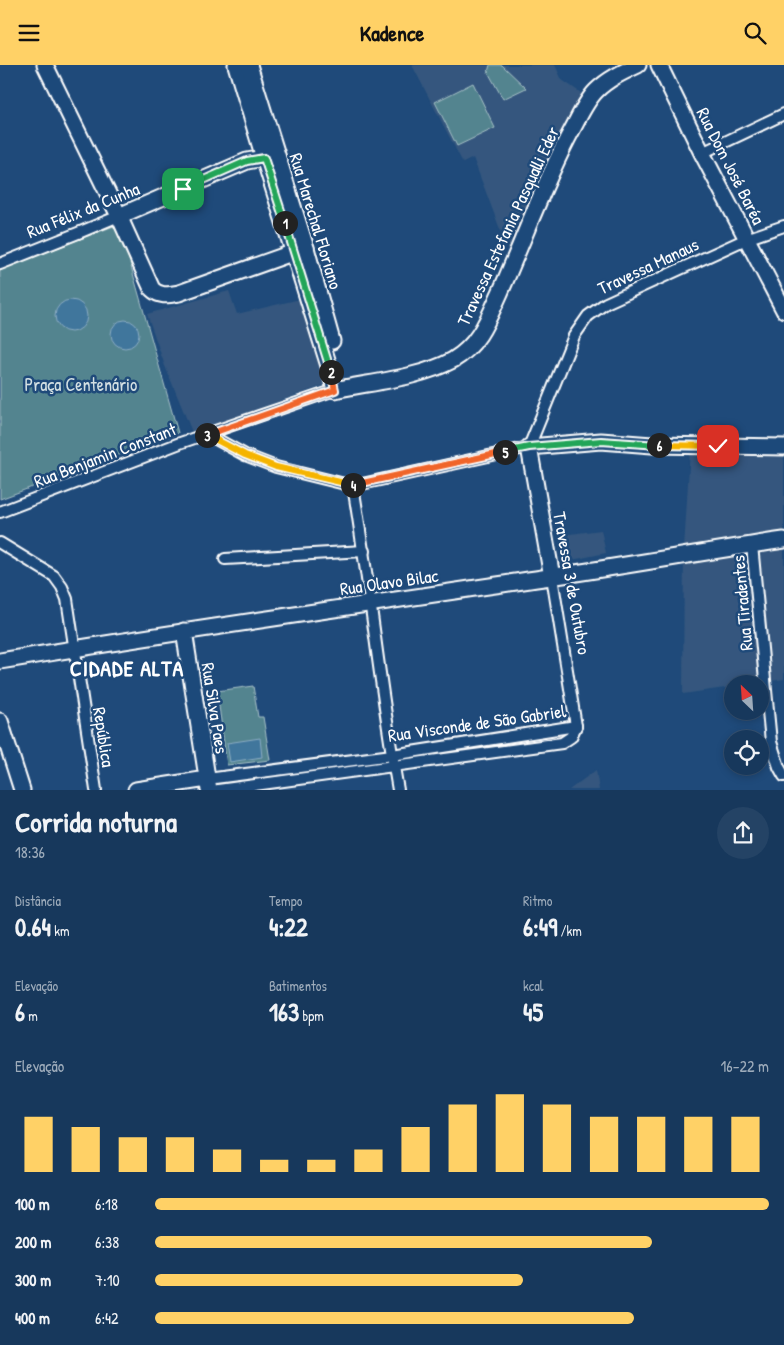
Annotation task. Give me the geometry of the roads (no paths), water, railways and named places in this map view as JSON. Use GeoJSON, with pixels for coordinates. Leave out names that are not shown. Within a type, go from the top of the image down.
{"type":"FeatureCollection","features":[{"type":"Feature","properties":{"kind":"street"},"geometry":{"type":"LineString","coordinates":[[45,65],[119,216],[152,289],[156,293],[162,295],[178,293],[300,250]]}},
{"type":"Feature","properties":{"kind":"street","name":"Travessa Estefania Pasqualli Eder"},"geometry":{"type":"LineString","coordinates":[[340,389],[428,371],[454,360],[475,343],[487,323],[562,150],[584,110],[595,92],[612,78],[638,65]]}},
{"type":"Feature","properties":{"kind":"street","name":"Rua Dom José Baréa"},"geometry":{"type":"LineString","coordinates":[[659,65],[702,153],[784,310]]}},
{"type":"Feature","properties":{"kind":"street","name":"Rua Marechal Floriano"},"geometry":{"type":"LineString","coordinates":[[242,66],[264,158],[300,250]]}},
{"type":"Feature","properties":{"kind":"street","name":"Rua Marechal Floriano"},"geometry":{"type":"LineString","coordinates":[[242,66],[284,176],[300,250],[329,365],[340,389]]}},
{"type":"Feature","properties":{"kind":"street"},"geometry":{"type":"LineString","coordinates":[[702,153],[784,114]]}},
{"type":"Feature","properties":{"kind":"street"},"geometry":{"type":"LineString","coordinates":[[264,158],[284,176]]}},
{"type":"Feature","properties":{"kind":"street","name":"Rua Félix da Cunha"},"geometry":{"type":"LineString","coordinates":[[0,264],[247,161],[264,158]]}},
{"type":"Feature","properties":{"kind":"street","name":"Travessa Manaus"},"geometry":{"type":"LineString","coordinates":[[529,447],[574,337],[588,316],[606,303],[746,239],[784,226]]}},
{"type":"Feature","properties":{"kind":"street","name":"Rua Benjamin Constant"},"geometry":{"type":"LineString","coordinates":[[0,512],[180,443],[340,389]]}},
{"type":"Feature","properties":{"kind":"street"},"geometry":{"type":"LineString","coordinates":[[207,434],[245,455],[276,467],[353,485],[529,447],[601,441],[652,445],[784,447]]}},
{"type":"Feature","properties":{"kind":"street","name":"Travessa 3 de Outubro"},"geometry":{"type":"LineString","coordinates":[[529,447],[576,726]]}},
{"type":"Feature","properties":{"kind":"street"},"geometry":{"type":"LineString","coordinates":[[353,485],[398,790]]}},
{"type":"Feature","properties":{"kind":"street","name":"Rua Olavo Bilac"},"geometry":{"type":"LineString","coordinates":[[0,661],[184,631],[784,541]]}},
{"type":"Feature","properties":{"kind":"street","name":"República"},"geometry":{"type":"LineString","coordinates":[[0,543],[54,576],[62,587],[67,599],[96,790]]}},
{"type":"Feature","properties":{"kind":"street","name":"Rua Tiradentes"},"geometry":{"type":"LineString","coordinates":[[752,545],[771,742],[778,767],[784,776]]}},
{"type":"Feature","properties":{"kind":"street"},"geometry":{"type":"LineString","coordinates":[[225,559],[364,551]]}},
{"type":"Feature","properties":{"kind":"street","name":"Rua Silva Paes"},"geometry":{"type":"LineString","coordinates":[[184,631],[208,784]]}},
{"type":"Feature","properties":{"kind":"street"},"geometry":{"type":"LineString","coordinates":[[0,721],[22,790]]}},
{"type":"Feature","properties":{"kind":"street","name":"Rua Visconde de São Gabriel"},"geometry":{"type":"LineString","coordinates":[[144,789],[208,784],[576,726]]}},
{"type":"Feature","properties":{"kind":"street","name":"Rua Visconde de São Gabriel"},"geometry":{"type":"LineString","coordinates":[[218,790],[562,743],[571,737],[576,726]]}},
{"type":"Feature","properties":{"kind":"street"},"geometry":{"type":"LineString","coordinates":[[514,736],[517,749]]}},
{"type":"Feature","properties":{"kind":"district","name":"CIDADE ALTA"},"geometry":{"type":"Point","coordinates":[127,668]}},
{"type":"Feature","properties":{"kind":"park label","name":"Praça Centenário"},"geometry":{"type":"Point","coordinates":[81,384]}}]}
